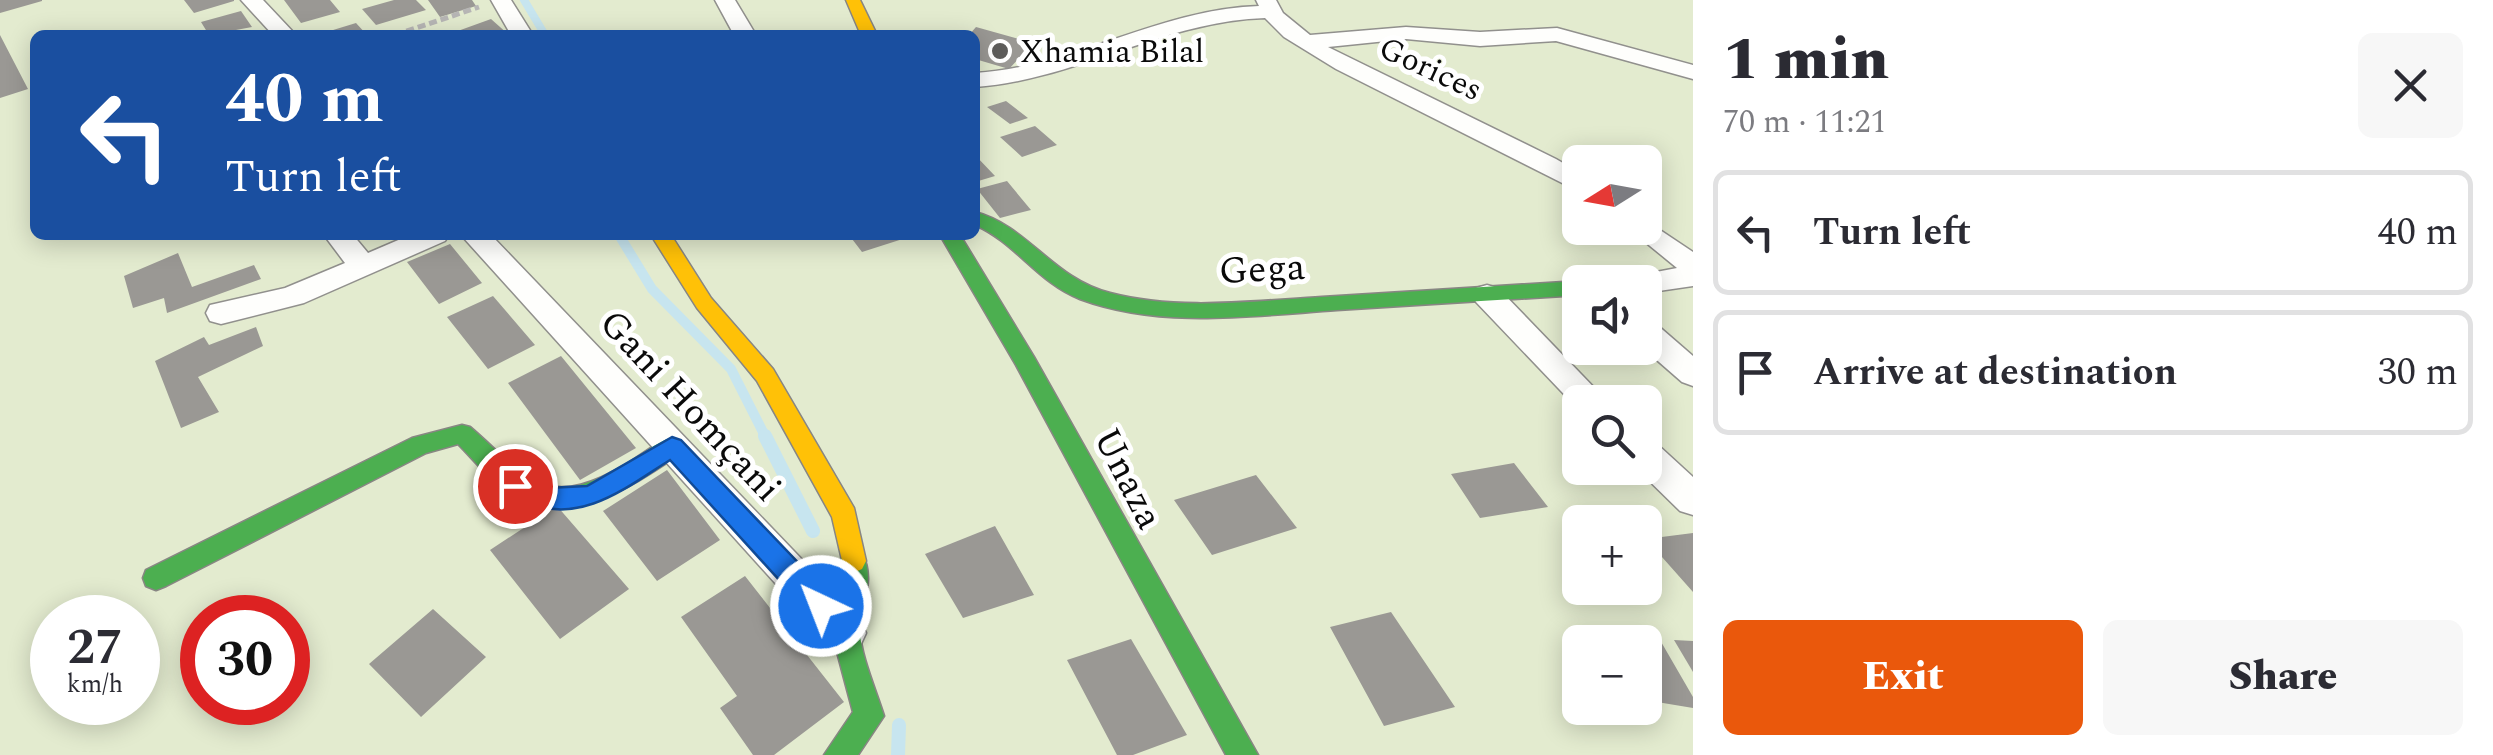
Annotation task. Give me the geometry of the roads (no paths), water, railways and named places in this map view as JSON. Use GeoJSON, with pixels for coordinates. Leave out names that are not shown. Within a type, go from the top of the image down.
{"type":"FeatureCollection","features":[{"type":"Feature","properties":{"kind":"street"},"geometry":{"type":"LineString","coordinates":[[251,0],[280,30]]}},
{"type":"Feature","properties":{"kind":"street"},"geometry":{"type":"LineString","coordinates":[[501,0],[519,30]]}},
{"type":"Feature","properties":{"kind":"street"},"geometry":{"type":"LineString","coordinates":[[725,0],[742,30]]}},
{"type":"Feature","properties":{"kind":"street"},"geometry":{"type":"LineString","coordinates":[[853,0],[867,30]]}},
{"type":"Feature","properties":{"kind":"street"},"geometry":{"type":"LineString","coordinates":[[980,80],[999,80],[1051,66],[1180,20],[1269,6]]}},
{"type":"Feature","properties":{"kind":"street","name":"Gorices"},"geometry":{"type":"LineString","coordinates":[[1269,6],[1328,58],[1444,111],[1562,174]]}},
{"type":"Feature","properties":{"kind":"street"},"geometry":{"type":"LineString","coordinates":[[1308,42],[1406,33],[1480,39],[1557,34],[1693,72]]}},
{"type":"Feature","properties":{"kind":"street","name":"Gega"},"geometry":{"type":"LineString","coordinates":[[980,220],[999,228],[1060,281],[1124,304],[1209,310],[1562,289]]}},
{"type":"Feature","properties":{"kind":"street"},"geometry":{"type":"LineString","coordinates":[[342,240],[363,266]]}},
{"type":"Feature","properties":{"kind":"street"},"geometry":{"type":"LineString","coordinates":[[222,313],[260,307],[423,240]]}},
{"type":"Feature","properties":{"kind":"street","name":"Gani Homçani"},"geometry":{"type":"LineString","coordinates":[[480,240],[846,632]]}},
{"type":"Feature","properties":{"kind":"street"},"geometry":{"type":"LineString","coordinates":[[664,240],[704,302],[765,375],[845,516],[856,582],[846,632],[869,716],[840,755]]}},
{"type":"Feature","properties":{"kind":"street","name":"Unaza"},"geometry":{"type":"LineString","coordinates":[[953,240],[1062,427],[1170,635],[1243,755]]}},
{"type":"Feature","properties":{"kind":"street"},"geometry":{"type":"LineString","coordinates":[[1662,243],[1693,266]]}},
{"type":"Feature","properties":{"kind":"street"},"geometry":{"type":"LineString","coordinates":[[1662,281],[1693,276]]}},
{"type":"Feature","properties":{"kind":"street"},"geometry":{"type":"LineString","coordinates":[[1487,294],[1575,385]]}},
{"type":"Feature","properties":{"kind":"street"},"geometry":{"type":"LineString","coordinates":[[1662,347],[1693,374]]}},
{"type":"Feature","properties":{"kind":"street"},"geometry":{"type":"LineString","coordinates":[[156,578],[403,453],[452,434],[462,434],[515,486],[545,499],[591,496],[672,447]]}},
{"type":"Feature","properties":{"kind":"street"},"geometry":{"type":"LineString","coordinates":[[1662,470],[1693,500]]}},
{"type":"Feature","properties":{"kind":"waterway"},"geometry":{"type":"LineString","coordinates":[[524,0],[542,30]]}},
{"type":"Feature","properties":{"kind":"waterway"},"geometry":{"type":"LineString","coordinates":[[622,240],[652,289],[731,369],[766,438]]}},
{"type":"Feature","properties":{"kind":"waterway"},"geometry":{"type":"LineString","coordinates":[[765,436],[813,531]]}},
{"type":"Feature","properties":{"kind":"waterway"},"geometry":{"type":"LineString","coordinates":[[898,755],[899,725]]}},
{"type":"Feature","properties":{"kind":"place","name":"Xhamia Bilal"},"geometry":{"type":"Point","coordinates":[1000,51]}}]}
